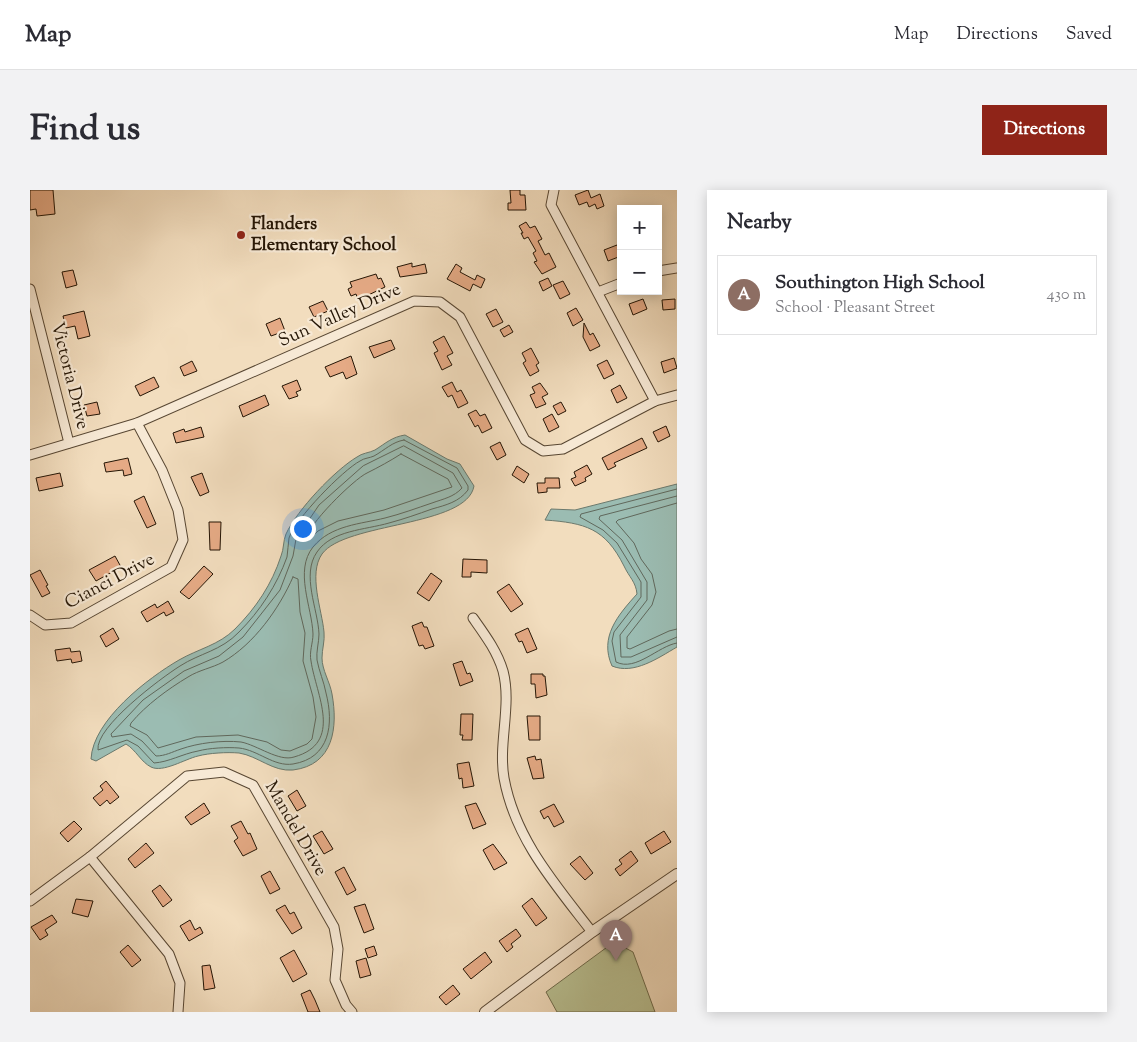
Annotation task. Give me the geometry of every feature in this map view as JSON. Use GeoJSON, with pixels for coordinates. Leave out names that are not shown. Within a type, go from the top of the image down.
{"type":"FeatureCollection","features":[{"type":"Feature","properties":{"kind":"street"},"geometry":{"type":"LineString","coordinates":[[554,190],[550,205],[655,401]]}},
{"type":"Feature","properties":{"kind":"street"},"geometry":{"type":"LineString","coordinates":[[662,270],[677,268]]}},
{"type":"Feature","properties":{"kind":"street"},"geometry":{"type":"LineString","coordinates":[[598,292],[617,284]]}},
{"type":"Feature","properties":{"kind":"street","name":"Victoria Drive"},"geometry":{"type":"LineString","coordinates":[[30,288],[69,443]]}},
{"type":"Feature","properties":{"kind":"street","name":"Sun Valley Drive"},"geometry":{"type":"LineString","coordinates":[[30,455],[136,423],[414,301],[440,302],[460,317],[525,440],[544,451],[562,449],[655,401],[677,395]]}},
{"type":"Feature","properties":{"kind":"street","name":"Cianci Drive"},"geometry":{"type":"LineString","coordinates":[[30,615],[45,625],[71,623],[171,567],[183,540],[178,510],[162,470],[136,423]]}},
{"type":"Feature","properties":{"kind":"street"},"geometry":{"type":"LineString","coordinates":[[473,618],[488,638],[503,672],[505,696],[502,753],[506,784],[517,822],[526,844],[592,932]]}},
{"type":"Feature","properties":{"kind":"street","name":"Mandel Drive"},"geometry":{"type":"LineString","coordinates":[[30,901],[90,857],[187,776],[224,772],[253,785],[334,927],[338,949],[335,980],[346,1005],[352,1012]]}},
{"type":"Feature","properties":{"kind":"street"},"geometry":{"type":"LineString","coordinates":[[90,857],[169,954],[180,983],[178,1012]]}},
{"type":"Feature","properties":{"kind":"street"},"geometry":{"type":"LineString","coordinates":[[485,1012],[592,932],[677,874]]}},
{"type":"Feature","properties":{"kind":"green space"},"geometry":{"type":"Polygon","coordinates":[[[614,942],[633,952],[655,1012],[557,1012],[546,992],[614,942]]]}},
{"type":"Feature","properties":{"kind":"water"},"geometry":{"type":"Polygon","coordinates":[[[405,435],[447,459],[460,464],[474,486],[466,499],[451,509],[429,517],[354,536],[335,544],[322,554],[318,562],[316,582],[324,632],[322,663],[332,694],[334,719],[330,742],[325,752],[317,761],[307,767],[286,770],[239,753],[213,753],[168,767],[156,768],[147,765],[126,744],[96,761],[91,759],[94,744],[101,730],[112,715],[138,689],[166,668],[229,634],[250,613],[273,576],[291,524],[317,491],[338,471],[359,456],[405,435]]]}},
{"type":"Feature","properties":{"kind":"water"},"geometry":{"type":"Polygon","coordinates":[[[677,484],[677,647],[637,667],[620,668],[612,666],[608,645],[609,636],[617,618],[637,594],[634,583],[617,553],[601,536],[583,526],[545,520],[551,509],[575,510],[677,484]]]}},
{"type":"Feature","properties":{"kind":"building"},"geometry":{"type":"Polygon","coordinates":[[[30,190],[53,190],[55,214],[37,216],[36,209],[30,210],[30,190]]]}},
{"type":"Feature","properties":{"kind":"building"},"geometry":{"type":"Polygon","coordinates":[[[510,190],[520,190],[520,195],[525,195],[526,210],[508,210],[508,203],[511,203],[510,190]]]}},
{"type":"Feature","properties":{"kind":"building"},"geometry":{"type":"Polygon","coordinates":[[[588,190],[591,198],[600,194],[604,206],[597,209],[595,204],[589,207],[587,202],[579,205],[575,195],[588,190]]]}},
{"type":"Feature","properties":{"kind":"building"},"geometry":{"type":"Polygon","coordinates":[[[526,222],[530,228],[535,226],[542,239],[538,241],[545,255],[549,253],[556,267],[542,274],[534,262],[537,261],[533,253],[536,251],[528,237],[524,239],[521,233],[523,233],[519,226],[526,222]]]}},
{"type":"Feature","properties":{"kind":"building"},"geometry":{"type":"Polygon","coordinates":[[[617,245],[617,258],[608,261],[604,250],[617,245]]]}},
{"type":"Feature","properties":{"kind":"building"},"geometry":{"type":"Polygon","coordinates":[[[412,263],[412,267],[425,264],[427,273],[400,277],[397,267],[412,263]]]}},
{"type":"Feature","properties":{"kind":"building"},"geometry":{"type":"Polygon","coordinates":[[[456,264],[462,268],[460,272],[475,280],[477,275],[485,279],[481,288],[473,284],[470,291],[447,279],[456,264]]]}},
{"type":"Feature","properties":{"kind":"building"},"geometry":{"type":"Polygon","coordinates":[[[73,270],[77,285],[66,288],[62,272],[73,270]]]}},
{"type":"Feature","properties":{"kind":"building"},"geometry":{"type":"Polygon","coordinates":[[[376,274],[378,279],[381,278],[385,287],[358,300],[356,294],[351,296],[348,289],[352,287],[350,282],[376,274]]]}},
{"type":"Feature","properties":{"kind":"building"},"geometry":{"type":"Polygon","coordinates":[[[548,278],[552,286],[543,291],[539,282],[548,278]]]}},
{"type":"Feature","properties":{"kind":"building"},"geometry":{"type":"Polygon","coordinates":[[[563,281],[570,294],[560,299],[553,285],[563,281]]]}},
{"type":"Feature","properties":{"kind":"building"},"geometry":{"type":"Polygon","coordinates":[[[643,299],[647,309],[633,315],[629,304],[643,299]]]}},
{"type":"Feature","properties":{"kind":"building"},"geometry":{"type":"Polygon","coordinates":[[[675,299],[675,309],[663,310],[662,300],[675,299]]]}},
{"type":"Feature","properties":{"kind":"building"},"geometry":{"type":"Polygon","coordinates":[[[323,301],[328,311],[314,317],[309,307],[323,301]]]}},
{"type":"Feature","properties":{"kind":"building"},"geometry":{"type":"Polygon","coordinates":[[[576,308],[583,320],[573,326],[567,313],[576,308]]]}},
{"type":"Feature","properties":{"kind":"building"},"geometry":{"type":"Polygon","coordinates":[[[496,309],[503,322],[493,327],[486,314],[496,309]]]}},
{"type":"Feature","properties":{"kind":"building"},"geometry":{"type":"Polygon","coordinates":[[[84,311],[90,336],[78,339],[75,326],[66,328],[63,316],[84,311]]]}},
{"type":"Feature","properties":{"kind":"building"},"geometry":{"type":"Polygon","coordinates":[[[280,318],[285,331],[271,336],[266,324],[280,318]]]}},
{"type":"Feature","properties":{"kind":"building"},"geometry":{"type":"Polygon","coordinates":[[[584,323],[590,335],[593,333],[600,346],[590,351],[583,337],[584,323]]]}},
{"type":"Feature","properties":{"kind":"building"},"geometry":{"type":"Polygon","coordinates":[[[509,325],[513,332],[504,337],[500,330],[509,325]]]}},
{"type":"Feature","properties":{"kind":"building"},"geometry":{"type":"Polygon","coordinates":[[[444,336],[453,353],[447,356],[452,365],[442,370],[434,353],[438,351],[433,342],[444,336]]]}},
{"type":"Feature","properties":{"kind":"building"},"geometry":{"type":"Polygon","coordinates":[[[391,340],[395,349],[374,358],[369,347],[391,340]]]}},
{"type":"Feature","properties":{"kind":"building"},"geometry":{"type":"Polygon","coordinates":[[[531,348],[539,363],[536,365],[539,371],[530,376],[523,363],[526,361],[522,353],[531,348]]]}},
{"type":"Feature","properties":{"kind":"building"},"geometry":{"type":"Polygon","coordinates":[[[351,356],[357,374],[346,379],[343,372],[330,377],[325,367],[351,356]]]}},
{"type":"Feature","properties":{"kind":"building"},"geometry":{"type":"Polygon","coordinates":[[[674,358],[677,368],[664,373],[661,362],[674,358]]]}},
{"type":"Feature","properties":{"kind":"building"},"geometry":{"type":"Polygon","coordinates":[[[607,360],[614,374],[604,379],[597,365],[607,360]]]}},
{"type":"Feature","properties":{"kind":"building"},"geometry":{"type":"Polygon","coordinates":[[[192,361],[197,371],[184,376],[180,367],[192,361]]]}},
{"type":"Feature","properties":{"kind":"building"},"geometry":{"type":"Polygon","coordinates":[[[154,377],[159,387],[140,396],[135,386],[154,377]]]}},
{"type":"Feature","properties":{"kind":"building"},"geometry":{"type":"Polygon","coordinates":[[[297,380],[301,390],[296,392],[298,396],[289,399],[282,386],[297,380]]]}},
{"type":"Feature","properties":{"kind":"building"},"geometry":{"type":"Polygon","coordinates":[[[452,382],[457,392],[461,390],[468,403],[458,408],[452,395],[448,397],[442,387],[452,382]]]}},
{"type":"Feature","properties":{"kind":"building"},"geometry":{"type":"Polygon","coordinates":[[[540,383],[548,394],[542,397],[546,404],[536,408],[530,395],[535,393],[532,387],[540,383]]]}},
{"type":"Feature","properties":{"kind":"building"},"geometry":{"type":"Polygon","coordinates":[[[620,385],[627,398],[617,403],[611,390],[620,385]]]}},
{"type":"Feature","properties":{"kind":"building"},"geometry":{"type":"Polygon","coordinates":[[[265,395],[269,405],[243,417],[239,406],[265,395]]]}},
{"type":"Feature","properties":{"kind":"building"},"geometry":{"type":"Polygon","coordinates":[[[97,402],[100,414],[87,416],[84,405],[97,402]]]}},
{"type":"Feature","properties":{"kind":"building"},"geometry":{"type":"Polygon","coordinates":[[[561,402],[566,411],[558,415],[553,406],[561,402]]]}},
{"type":"Feature","properties":{"kind":"building"},"geometry":{"type":"Polygon","coordinates":[[[476,410],[480,416],[485,414],[492,428],[482,433],[478,425],[475,427],[468,414],[476,410]]]}},
{"type":"Feature","properties":{"kind":"building"},"geometry":{"type":"Polygon","coordinates":[[[552,414],[559,427],[549,432],[543,419],[552,414]]]}},
{"type":"Feature","properties":{"kind":"building"},"geometry":{"type":"Polygon","coordinates":[[[666,426],[670,436],[658,442],[653,432],[666,426]]]}},
{"type":"Feature","properties":{"kind":"building"},"geometry":{"type":"Polygon","coordinates":[[[201,427],[204,437],[176,443],[173,433],[184,429],[185,432],[201,427]]]}},
{"type":"Feature","properties":{"kind":"building"},"geometry":{"type":"Polygon","coordinates":[[[642,438],[647,448],[614,463],[616,466],[608,470],[602,458],[642,438]]]}},
{"type":"Feature","properties":{"kind":"building"},"geometry":{"type":"Polygon","coordinates":[[[500,442],[506,455],[497,460],[490,447],[500,442]]]}},
{"type":"Feature","properties":{"kind":"building"},"geometry":{"type":"Polygon","coordinates":[[[128,458],[132,474],[124,476],[123,470],[106,472],[104,463],[128,458]]]}},
{"type":"Feature","properties":{"kind":"building"},"geometry":{"type":"Polygon","coordinates":[[[587,465],[592,474],[585,478],[586,481],[575,486],[571,479],[576,477],[574,472],[587,465]]]}},
{"type":"Feature","properties":{"kind":"building"},"geometry":{"type":"Polygon","coordinates":[[[517,466],[529,474],[524,483],[512,475],[517,466]]]}},
{"type":"Feature","properties":{"kind":"building"},"geometry":{"type":"Polygon","coordinates":[[[60,473],[63,486],[39,491],[36,478],[60,473]]]}},
{"type":"Feature","properties":{"kind":"building"},"geometry":{"type":"Polygon","coordinates":[[[202,473],[209,492],[200,496],[191,477],[202,473]]]}},
{"type":"Feature","properties":{"kind":"building"},"geometry":{"type":"Polygon","coordinates":[[[545,478],[559,478],[560,488],[547,488],[547,492],[538,493],[537,483],[545,483],[545,478]]]}},
{"type":"Feature","properties":{"kind":"building"},"geometry":{"type":"Polygon","coordinates":[[[144,496],[156,524],[147,528],[134,501],[144,496]]]}},
{"type":"Feature","properties":{"kind":"building"},"geometry":{"type":"Polygon","coordinates":[[[209,522],[221,522],[220,550],[210,550],[209,522]]]}},
{"type":"Feature","properties":{"kind":"building"},"geometry":{"type":"Polygon","coordinates":[[[115,556],[121,567],[96,581],[89,570],[115,556]]]}},
{"type":"Feature","properties":{"kind":"building"},"geometry":{"type":"Polygon","coordinates":[[[463,559],[487,560],[487,573],[471,572],[471,577],[462,577],[463,559]]]}},
{"type":"Feature","properties":{"kind":"building"},"geometry":{"type":"Polygon","coordinates":[[[204,566],[213,574],[189,599],[180,592],[204,566]]]}},
{"type":"Feature","properties":{"kind":"building"},"geometry":{"type":"Polygon","coordinates":[[[40,570],[50,593],[42,597],[30,575],[40,570]]]}},
{"type":"Feature","properties":{"kind":"building"},"geometry":{"type":"Polygon","coordinates":[[[431,573],[442,581],[429,601],[417,593],[431,573]]]}},
{"type":"Feature","properties":{"kind":"building"},"geometry":{"type":"Polygon","coordinates":[[[509,584],[523,604],[511,612],[497,592],[509,584]]]}},
{"type":"Feature","properties":{"kind":"building"},"geometry":{"type":"Polygon","coordinates":[[[168,601],[174,612],[166,616],[164,612],[147,622],[141,612],[155,604],[157,608],[168,601]]]}},
{"type":"Feature","properties":{"kind":"building"},"geometry":{"type":"Polygon","coordinates":[[[422,622],[424,627],[427,627],[434,646],[425,649],[423,645],[419,646],[412,626],[422,622]]]}},
{"type":"Feature","properties":{"kind":"building"},"geometry":{"type":"Polygon","coordinates":[[[113,628],[119,639],[106,647],[100,636],[113,628]]]}},
{"type":"Feature","properties":{"kind":"building"},"geometry":{"type":"Polygon","coordinates":[[[528,628],[537,649],[527,653],[522,641],[519,642],[515,634],[528,628]]]}},
{"type":"Feature","properties":{"kind":"building"},"geometry":{"type":"Polygon","coordinates":[[[70,648],[71,652],[80,651],[82,661],[72,663],[71,659],[57,661],[55,650],[70,648]]]}},
{"type":"Feature","properties":{"kind":"building"},"geometry":{"type":"Polygon","coordinates":[[[462,661],[467,674],[470,673],[473,681],[460,686],[453,664],[462,661]]]}},
{"type":"Feature","properties":{"kind":"building"},"geometry":{"type":"Polygon","coordinates":[[[531,674],[543,674],[545,676],[547,695],[536,698],[535,684],[531,684],[531,674]]]}},
{"type":"Feature","properties":{"kind":"building"},"geometry":{"type":"Polygon","coordinates":[[[461,714],[473,714],[472,740],[462,740],[463,735],[460,735],[461,714]]]}},
{"type":"Feature","properties":{"kind":"building"},"geometry":{"type":"Polygon","coordinates":[[[527,716],[540,716],[540,740],[529,740],[527,716]]]}},
{"type":"Feature","properties":{"kind":"building"},"geometry":{"type":"Polygon","coordinates":[[[535,756],[536,760],[541,759],[544,778],[533,779],[527,758],[535,756]]]}},
{"type":"Feature","properties":{"kind":"building"},"geometry":{"type":"Polygon","coordinates":[[[469,762],[474,786],[463,788],[462,778],[459,779],[457,764],[469,762]]]}},
{"type":"Feature","properties":{"kind":"building"},"geometry":{"type":"Polygon","coordinates":[[[106,781],[119,797],[110,804],[107,800],[100,806],[93,798],[103,790],[100,786],[106,781]]]}},
{"type":"Feature","properties":{"kind":"building"},"geometry":{"type":"Polygon","coordinates":[[[297,790],[306,806],[297,811],[288,796],[297,790]]]}},
{"type":"Feature","properties":{"kind":"building"},"geometry":{"type":"Polygon","coordinates":[[[204,803],[210,813],[191,825],[185,817],[204,803]]]}},
{"type":"Feature","properties":{"kind":"building"},"geometry":{"type":"Polygon","coordinates":[[[476,803],[486,824],[473,829],[465,806],[476,803]]]}},
{"type":"Feature","properties":{"kind":"building"},"geometry":{"type":"Polygon","coordinates":[[[554,804],[564,822],[554,827],[548,816],[544,819],[540,811],[554,804]]]}},
{"type":"Feature","properties":{"kind":"building"},"geometry":{"type":"Polygon","coordinates":[[[74,821],[82,829],[68,842],[60,833],[74,821]]]}},
{"type":"Feature","properties":{"kind":"building"},"geometry":{"type":"Polygon","coordinates":[[[241,821],[248,834],[250,833],[257,849],[243,856],[234,841],[238,838],[231,826],[241,821]]]}},
{"type":"Feature","properties":{"kind":"building"},"geometry":{"type":"Polygon","coordinates":[[[322,831],[333,849],[324,854],[313,836],[322,831]]]}},
{"type":"Feature","properties":{"kind":"building"},"geometry":{"type":"Polygon","coordinates":[[[664,831],[671,842],[651,854],[645,843],[664,831]]]}},
{"type":"Feature","properties":{"kind":"building"},"geometry":{"type":"Polygon","coordinates":[[[146,843],[154,853],[135,868],[128,859],[146,843]]]}},
{"type":"Feature","properties":{"kind":"building"},"geometry":{"type":"Polygon","coordinates":[[[493,844],[507,863],[494,870],[483,850],[493,844]]]}},
{"type":"Feature","properties":{"kind":"building"},"geometry":{"type":"Polygon","coordinates":[[[631,851],[638,861],[620,876],[615,869],[622,864],[619,860],[631,851]]]}},
{"type":"Feature","properties":{"kind":"building"},"geometry":{"type":"Polygon","coordinates":[[[580,856],[593,873],[585,880],[570,864],[580,856]]]}},
{"type":"Feature","properties":{"kind":"building"},"geometry":{"type":"Polygon","coordinates":[[[344,867],[356,890],[347,895],[335,872],[344,867]]]}},
{"type":"Feature","properties":{"kind":"building"},"geometry":{"type":"Polygon","coordinates":[[[270,871],[280,889],[270,894],[261,876],[270,871]]]}},
{"type":"Feature","properties":{"kind":"building"},"geometry":{"type":"Polygon","coordinates":[[[160,885],[172,900],[163,907],[152,891],[160,885]]]}},
{"type":"Feature","properties":{"kind":"building"},"geometry":{"type":"Polygon","coordinates":[[[532,898],[547,918],[536,926],[522,906],[532,898]]]}},
{"type":"Feature","properties":{"kind":"building"},"geometry":{"type":"Polygon","coordinates":[[[76,899],[93,901],[88,917],[72,913],[76,899]]]}},
{"type":"Feature","properties":{"kind":"building"},"geometry":{"type":"Polygon","coordinates":[[[365,904],[374,929],[364,933],[354,907],[365,904]]]}},
{"type":"Feature","properties":{"kind":"building"},"geometry":{"type":"Polygon","coordinates":[[[285,905],[290,914],[294,912],[302,928],[292,934],[276,910],[285,905]]]}},
{"type":"Feature","properties":{"kind":"building"},"geometry":{"type":"Polygon","coordinates":[[[52,915],[57,922],[45,930],[48,935],[40,940],[31,927],[52,915]]]}},
{"type":"Feature","properties":{"kind":"building"},"geometry":{"type":"Polygon","coordinates":[[[190,920],[195,930],[200,927],[203,933],[189,941],[180,926],[190,920]]]}},
{"type":"Feature","properties":{"kind":"building"},"geometry":{"type":"Polygon","coordinates":[[[516,929],[521,936],[511,944],[513,947],[507,952],[499,941],[516,929]]]}},
{"type":"Feature","properties":{"kind":"building"},"geometry":{"type":"Polygon","coordinates":[[[128,945],[141,960],[132,967],[120,952],[128,945]]]}},
{"type":"Feature","properties":{"kind":"building"},"geometry":{"type":"Polygon","coordinates":[[[374,946],[377,955],[368,958],[365,949],[374,946]]]}},
{"type":"Feature","properties":{"kind":"building"},"geometry":{"type":"Polygon","coordinates":[[[294,950],[307,974],[293,982],[280,958],[294,950]]]}},
{"type":"Feature","properties":{"kind":"building"},"geometry":{"type":"Polygon","coordinates":[[[485,952],[492,962],[471,979],[463,969],[485,952]]]}},
{"type":"Feature","properties":{"kind":"building"},"geometry":{"type":"Polygon","coordinates":[[[366,958],[371,975],[360,978],[356,961],[366,958]]]}},
{"type":"Feature","properties":{"kind":"building"},"geometry":{"type":"Polygon","coordinates":[[[210,965],[215,988],[204,990],[202,966],[210,965]]]}},
{"type":"Feature","properties":{"kind":"building"},"geometry":{"type":"Polygon","coordinates":[[[453,985],[460,994],[446,1005],[439,997],[453,985]]]}},
{"type":"Feature","properties":{"kind":"building"},"geometry":{"type":"Polygon","coordinates":[[[310,990],[320,1012],[308,1012],[301,994],[310,990]]]}},
{"type":"Feature","properties":{"kind":"place","name":"Flanders Elementary School"},"geometry":{"type":"Point","coordinates":[241,235]}},
{"type":"Feature","properties":{"kind":"place","name":"Southington High School"},"geometry":{"type":"Point","coordinates":[616,961]}}]}
